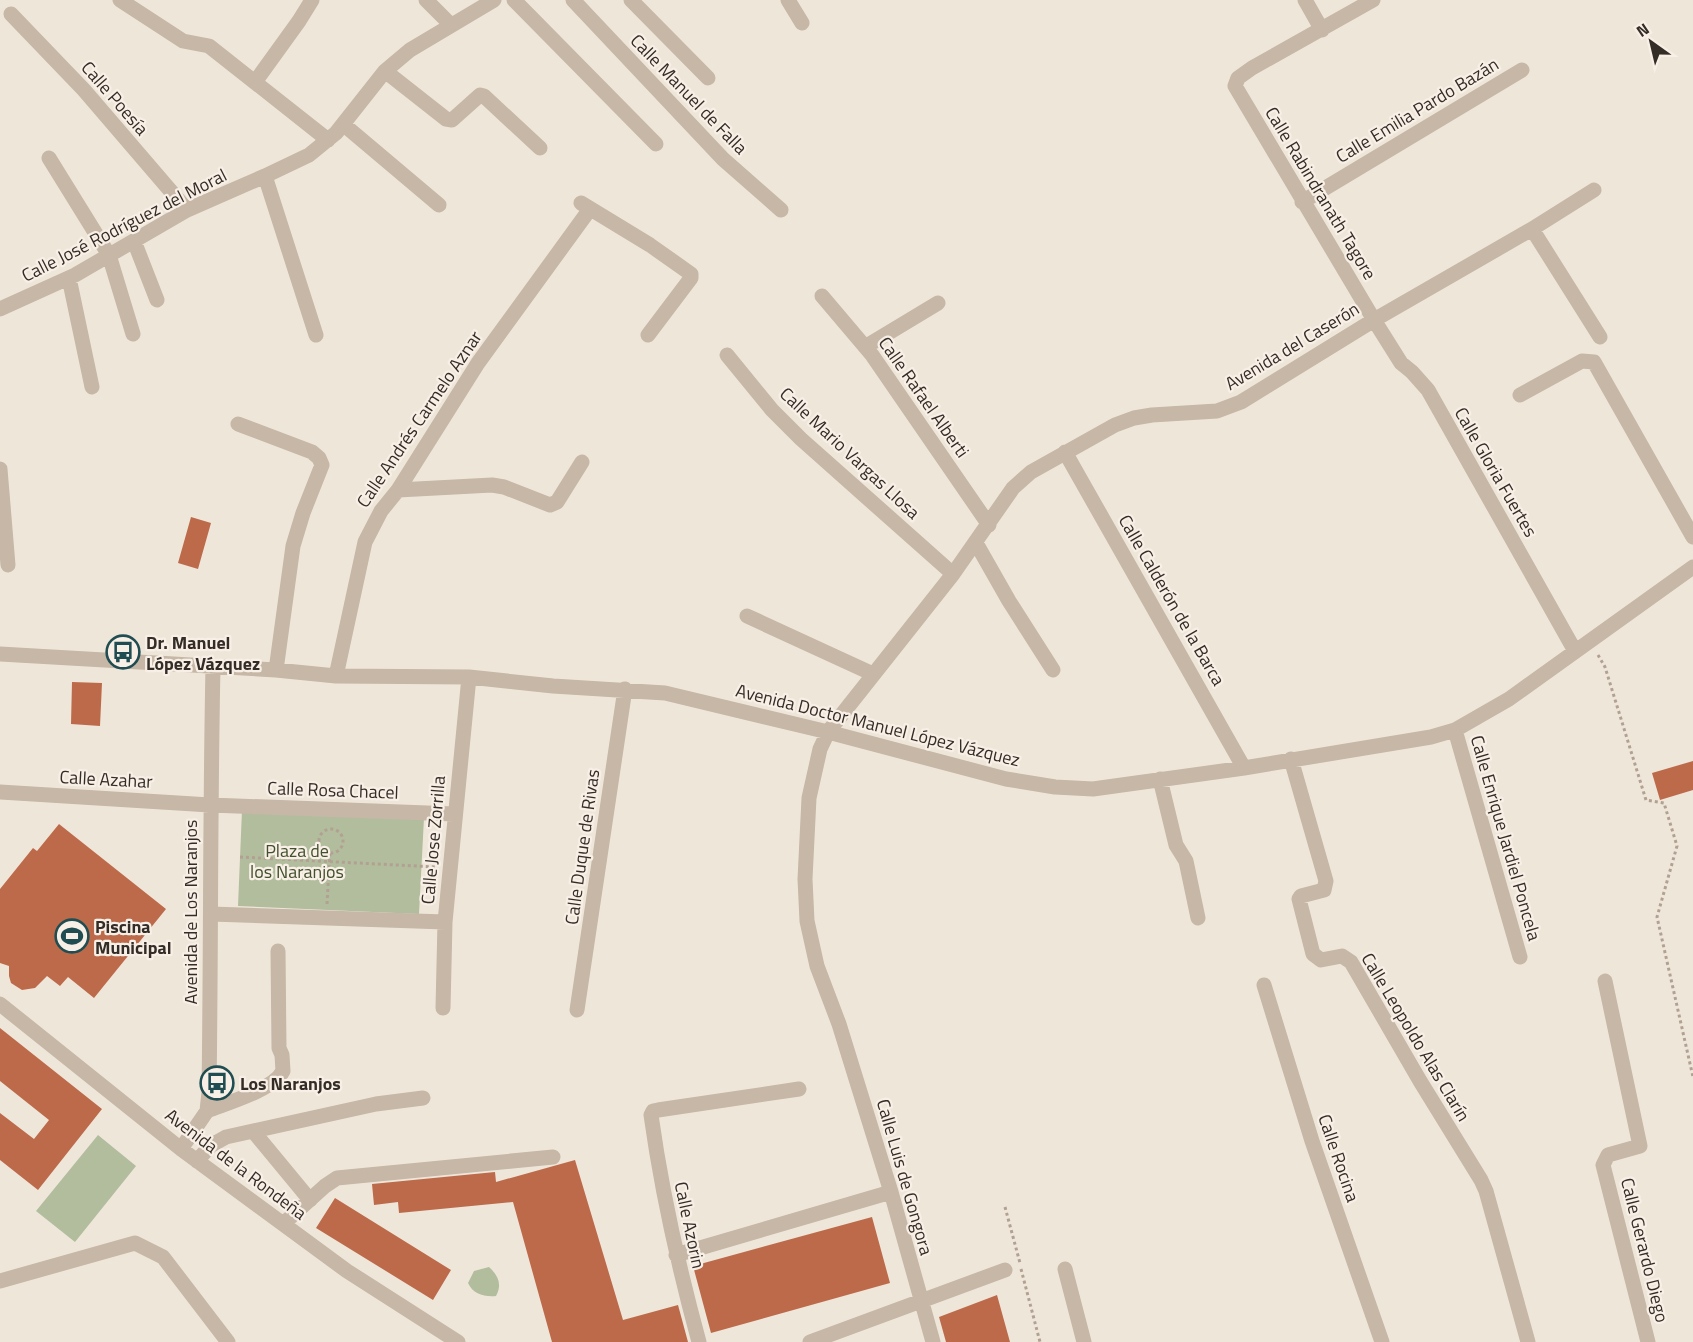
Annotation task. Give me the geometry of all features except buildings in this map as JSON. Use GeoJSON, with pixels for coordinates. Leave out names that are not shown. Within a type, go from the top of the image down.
{"type":"FeatureCollection","features":[{"type":"Feature","properties":{"kind":"street"},"geometry":{"type":"LineString","coordinates":[[120,0],[183,41],[209,46],[328,140]]}},
{"type":"Feature","properties":{"kind":"street"},"geometry":{"type":"LineString","coordinates":[[255,82],[312,0]]}},
{"type":"Feature","properties":{"kind":"street"},"geometry":{"type":"LineString","coordinates":[[426,0],[451,25]]}},
{"type":"Feature","properties":{"kind":"street","name":"Calle José Rodríguez del Moral"},"geometry":{"type":"LineString","coordinates":[[0,309],[69,278],[187,210],[309,155],[343,124],[385,71],[410,50],[494,0]]}},
{"type":"Feature","properties":{"kind":"street"},"geometry":{"type":"LineString","coordinates":[[514,0],[656,144]]}},
{"type":"Feature","properties":{"kind":"street","name":"Calle Manuel de Falla"},"geometry":{"type":"LineString","coordinates":[[573,0],[723,159],[781,210]]}},
{"type":"Feature","properties":{"kind":"street"},"geometry":{"type":"LineString","coordinates":[[631,0],[708,78]]}},
{"type":"Feature","properties":{"kind":"street"},"geometry":{"type":"LineString","coordinates":[[788,0],[802,23]]}},
{"type":"Feature","properties":{"kind":"street"},"geometry":{"type":"LineString","coordinates":[[1305,0],[1322,30],[1374,0]]}},
{"type":"Feature","properties":{"kind":"street","name":"Calle Poesía"},"geometry":{"type":"LineString","coordinates":[[11,14],[84,90],[187,210]]}},
{"type":"Feature","properties":{"kind":"street","name":"Calle Rabindranath Tagore"},"geometry":{"type":"LineString","coordinates":[[1322,30],[1252,68],[1238,78],[1235,86],[1374,321]]}},
{"type":"Feature","properties":{"kind":"street","name":"Calle Emilia Pardo Bazán"},"geometry":{"type":"LineString","coordinates":[[1302,202],[1522,70]]}},
{"type":"Feature","properties":{"kind":"street"},"geometry":{"type":"LineString","coordinates":[[385,71],[446,119],[452,120],[480,96],[484,96],[540,148]]}},
{"type":"Feature","properties":{"kind":"street"},"geometry":{"type":"LineString","coordinates":[[343,124],[439,205]]}},
{"type":"Feature","properties":{"kind":"street"},"geometry":{"type":"LineString","coordinates":[[49,158],[109,255],[134,334]]}},
{"type":"Feature","properties":{"kind":"street"},"geometry":{"type":"LineString","coordinates":[[265,176],[316,335]]}},
{"type":"Feature","properties":{"kind":"street","name":"Avenida del Caserón"},"geometry":{"type":"LineString","coordinates":[[828,732],[976,543],[1013,488],[1031,472],[1115,425],[1134,418],[1217,411],[1241,402],[1594,190]]}},
{"type":"Feature","properties":{"kind":"street","name":"Calle Andrés Carmelo Aznar"},"geometry":{"type":"LineString","coordinates":[[336,676],[365,542],[381,511],[398,490],[478,363],[585,206],[650,244],[692,274],[648,335]]}},
{"type":"Feature","properties":{"kind":"street"},"geometry":{"type":"LineString","coordinates":[[1532,229],[1600,337]]}},
{"type":"Feature","properties":{"kind":"street"},"geometry":{"type":"LineString","coordinates":[[134,241],[157,300]]}},
{"type":"Feature","properties":{"kind":"street"},"geometry":{"type":"LineString","coordinates":[[69,278],[92,387]]}},
{"type":"Feature","properties":{"kind":"street","name":"Calle Rafael Alberti"},"geometry":{"type":"LineString","coordinates":[[822,296],[865,347],[989,525]]}},
{"type":"Feature","properties":{"kind":"street"},"geometry":{"type":"LineString","coordinates":[[865,347],[938,303]]}},
{"type":"Feature","properties":{"kind":"street","name":"Calle Gloria Fuertes"},"geometry":{"type":"LineString","coordinates":[[1374,321],[1401,363],[1428,390],[1575,651]]}},
{"type":"Feature","properties":{"kind":"street","name":"Calle Mario Vargas Llosa"},"geometry":{"type":"LineString","coordinates":[[727,355],[772,410],[801,439],[953,573]]}},
{"type":"Feature","properties":{"kind":"street"},"geometry":{"type":"LineString","coordinates":[[1520,395],[1582,361],[1594,362],[1693,537]]}},
{"type":"Feature","properties":{"kind":"street"},"geometry":{"type":"LineString","coordinates":[[238,424],[312,452],[319,458],[322,465],[293,546],[276,670]]}},
{"type":"Feature","properties":{"kind":"street","name":"Calle Calderón de la Barca"},"geometry":{"type":"LineString","coordinates":[[1065,452],[1244,768]]}},
{"type":"Feature","properties":{"kind":"street"},"geometry":{"type":"LineString","coordinates":[[398,490],[492,485],[504,487],[550,505],[557,502],[582,462]]}},
{"type":"Feature","properties":{"kind":"street"},"geometry":{"type":"LineString","coordinates":[[0,470],[8,565]]}},
{"type":"Feature","properties":{"kind":"street"},"geometry":{"type":"LineString","coordinates":[[976,543],[1053,670]]}},
{"type":"Feature","properties":{"kind":"street","name":"Avenida Doctor Manuel López Vázquez"},"geometry":{"type":"LineString","coordinates":[[0,654],[276,670],[336,676],[469,677],[553,686],[665,693],[828,732],[1006,779],[1055,787],[1093,789],[1244,768],[1431,737],[1455,730],[1509,699],[1693,567]]}},
{"type":"Feature","properties":{"kind":"street"},"geometry":{"type":"LineString","coordinates":[[747,616],[873,674]]}},
{"type":"Feature","properties":{"kind":"street","name":"Avenida de Los Naranjos"},"geometry":{"type":"LineString","coordinates":[[207,1111],[213,667]]}},
{"type":"Feature","properties":{"kind":"street","name":"Calle Jose Zorrilla"},"geometry":{"type":"LineString","coordinates":[[443,1008],[445,921],[469,677]]}},
{"type":"Feature","properties":{"kind":"street","name":"Calle Duque de Rivas"},"geometry":{"type":"LineString","coordinates":[[577,1010],[625,689]]}},
{"type":"Feature","properties":{"kind":"street","name":"Calle Enrique Jardiel Poncela"},"geometry":{"type":"LineString","coordinates":[[1455,730],[1520,957]]}},
{"type":"Feature","properties":{"kind":"street","name":"Calle Luis de Gongora"},"geometry":{"type":"LineString","coordinates":[[828,732],[820,749],[809,798],[805,879],[807,921],[817,966],[839,1024],[891,1192],[933,1342]]}},
{"type":"Feature","properties":{"kind":"street","name":"Calle Leopoldo Alas Clarín"},"geometry":{"type":"LineString","coordinates":[[1291,759],[1326,881],[1324,890],[1301,896],[1299,899],[1313,954],[1321,960],[1342,956],[1352,962],[1420,1081],[1481,1180],[1528,1342]]}},
{"type":"Feature","properties":{"kind":"street"},"geometry":{"type":"LineString","coordinates":[[1160,779],[1176,845],[1186,861],[1198,918]]}},
{"type":"Feature","properties":{"kind":"street","name":"Calle Azahar"},"geometry":{"type":"LineString","coordinates":[[0,792],[210,805]]}},
{"type":"Feature","properties":{"kind":"street","name":"Calle Rosa Chacel"},"geometry":{"type":"LineString","coordinates":[[210,805],[454,814]]}},
{"type":"Feature","properties":{"kind":"street"},"geometry":{"type":"LineString","coordinates":[[211,914],[445,921]]}},
{"type":"Feature","properties":{"kind":"street"},"geometry":{"type":"LineString","coordinates":[[181,1149],[207,1111],[274,1082],[283,1071],[279,1048],[278,951]]}},
{"type":"Feature","properties":{"kind":"street","name":"Calle Gerardo Diego"},"geometry":{"type":"LineString","coordinates":[[1605,981],[1640,1146],[1608,1155],[1603,1165],[1648,1342]]}},
{"type":"Feature","properties":{"kind":"street","name":"Calle Rocina"},"geometry":{"type":"LineString","coordinates":[[1264,985],[1312,1142],[1382,1342]]}},
{"type":"Feature","properties":{"kind":"street","name":"Avenida de la Rondeña"},"geometry":{"type":"LineString","coordinates":[[0,1004],[197,1161],[347,1270],[458,1342]]}},
{"type":"Feature","properties":{"kind":"street","name":"Calle Azorin"},"geometry":{"type":"LineString","coordinates":[[699,1342],[676,1255],[661,1185],[651,1114],[658,1110],[799,1089]]}},
{"type":"Feature","properties":{"kind":"street"},"geometry":{"type":"LineString","coordinates":[[197,1161],[210,1146],[219,1140],[376,1104],[423,1098]]}},
{"type":"Feature","properties":{"kind":"street"},"geometry":{"type":"LineString","coordinates":[[253,1131],[309,1200]]}},
{"type":"Feature","properties":{"kind":"street"},"geometry":{"type":"LineString","coordinates":[[283,1224],[337,1178],[554,1156]]}},
{"type":"Feature","properties":{"kind":"street"},"geometry":{"type":"LineString","coordinates":[[676,1255],[891,1192]]}},
{"type":"Feature","properties":{"kind":"street"},"geometry":{"type":"LineString","coordinates":[[0,1281],[135,1244],[162,1257],[228,1342]]}},
{"type":"Feature","properties":{"kind":"street"},"geometry":{"type":"LineString","coordinates":[[1065,1269],[1084,1342]]}},
{"type":"Feature","properties":{"kind":"street"},"geometry":{"type":"LineString","coordinates":[[810,1342],[1005,1270]]}},
{"type":"Feature","properties":{"kind":"path"},"geometry":{"type":"LineString","coordinates":[[1589,640],[1605,668],[1646,800],[1664,803],[1677,846],[1657,917],[1693,1077]]}},
{"type":"Feature","properties":{"kind":"path"},"geometry":{"type":"LineString","coordinates":[[332,829],[337,831],[342,839],[339,849],[330,852],[325,851],[319,842],[322,832],[332,829]]}},
{"type":"Feature","properties":{"kind":"path"},"geometry":{"type":"LineString","coordinates":[[326,918],[330,852]]}},
{"type":"Feature","properties":{"kind":"path"},"geometry":{"type":"LineString","coordinates":[[240,857],[450,868]]}},
{"type":"Feature","properties":{"kind":"path"},"geometry":{"type":"LineString","coordinates":[[1005,1207],[1040,1342]]}},
{"type":"Feature","properties":{"kind":"green space","name":"Plaza de los Naranjos"},"geometry":{"type":"Polygon","coordinates":[[[242,810],[424,818],[419,914],[238,906],[242,810]]]}},
{"type":"Feature","properties":{"kind":"green space"},"geometry":{"type":"Polygon","coordinates":[[[98,1135],[136,1166],[75,1242],[36,1211],[98,1135]]]}},
{"type":"Feature","properties":{"kind":"green space"},"geometry":{"type":"Polygon","coordinates":[[[489,1267],[498,1281],[499,1288],[496,1296],[479,1294],[468,1283],[474,1271],[489,1267]]]}},
{"type":"Feature","properties":{"kind":"place","name":"Dr. Manuel López Vázquez"},"geometry":{"type":"Point","coordinates":[123,652]}},
{"type":"Feature","properties":{"kind":"place","name":"Piscina Municipal"},"geometry":{"type":"Point","coordinates":[72,936]}},
{"type":"Feature","properties":{"kind":"place","name":"Los Naranjos"},"geometry":{"type":"Point","coordinates":[217,1083]}}]}
